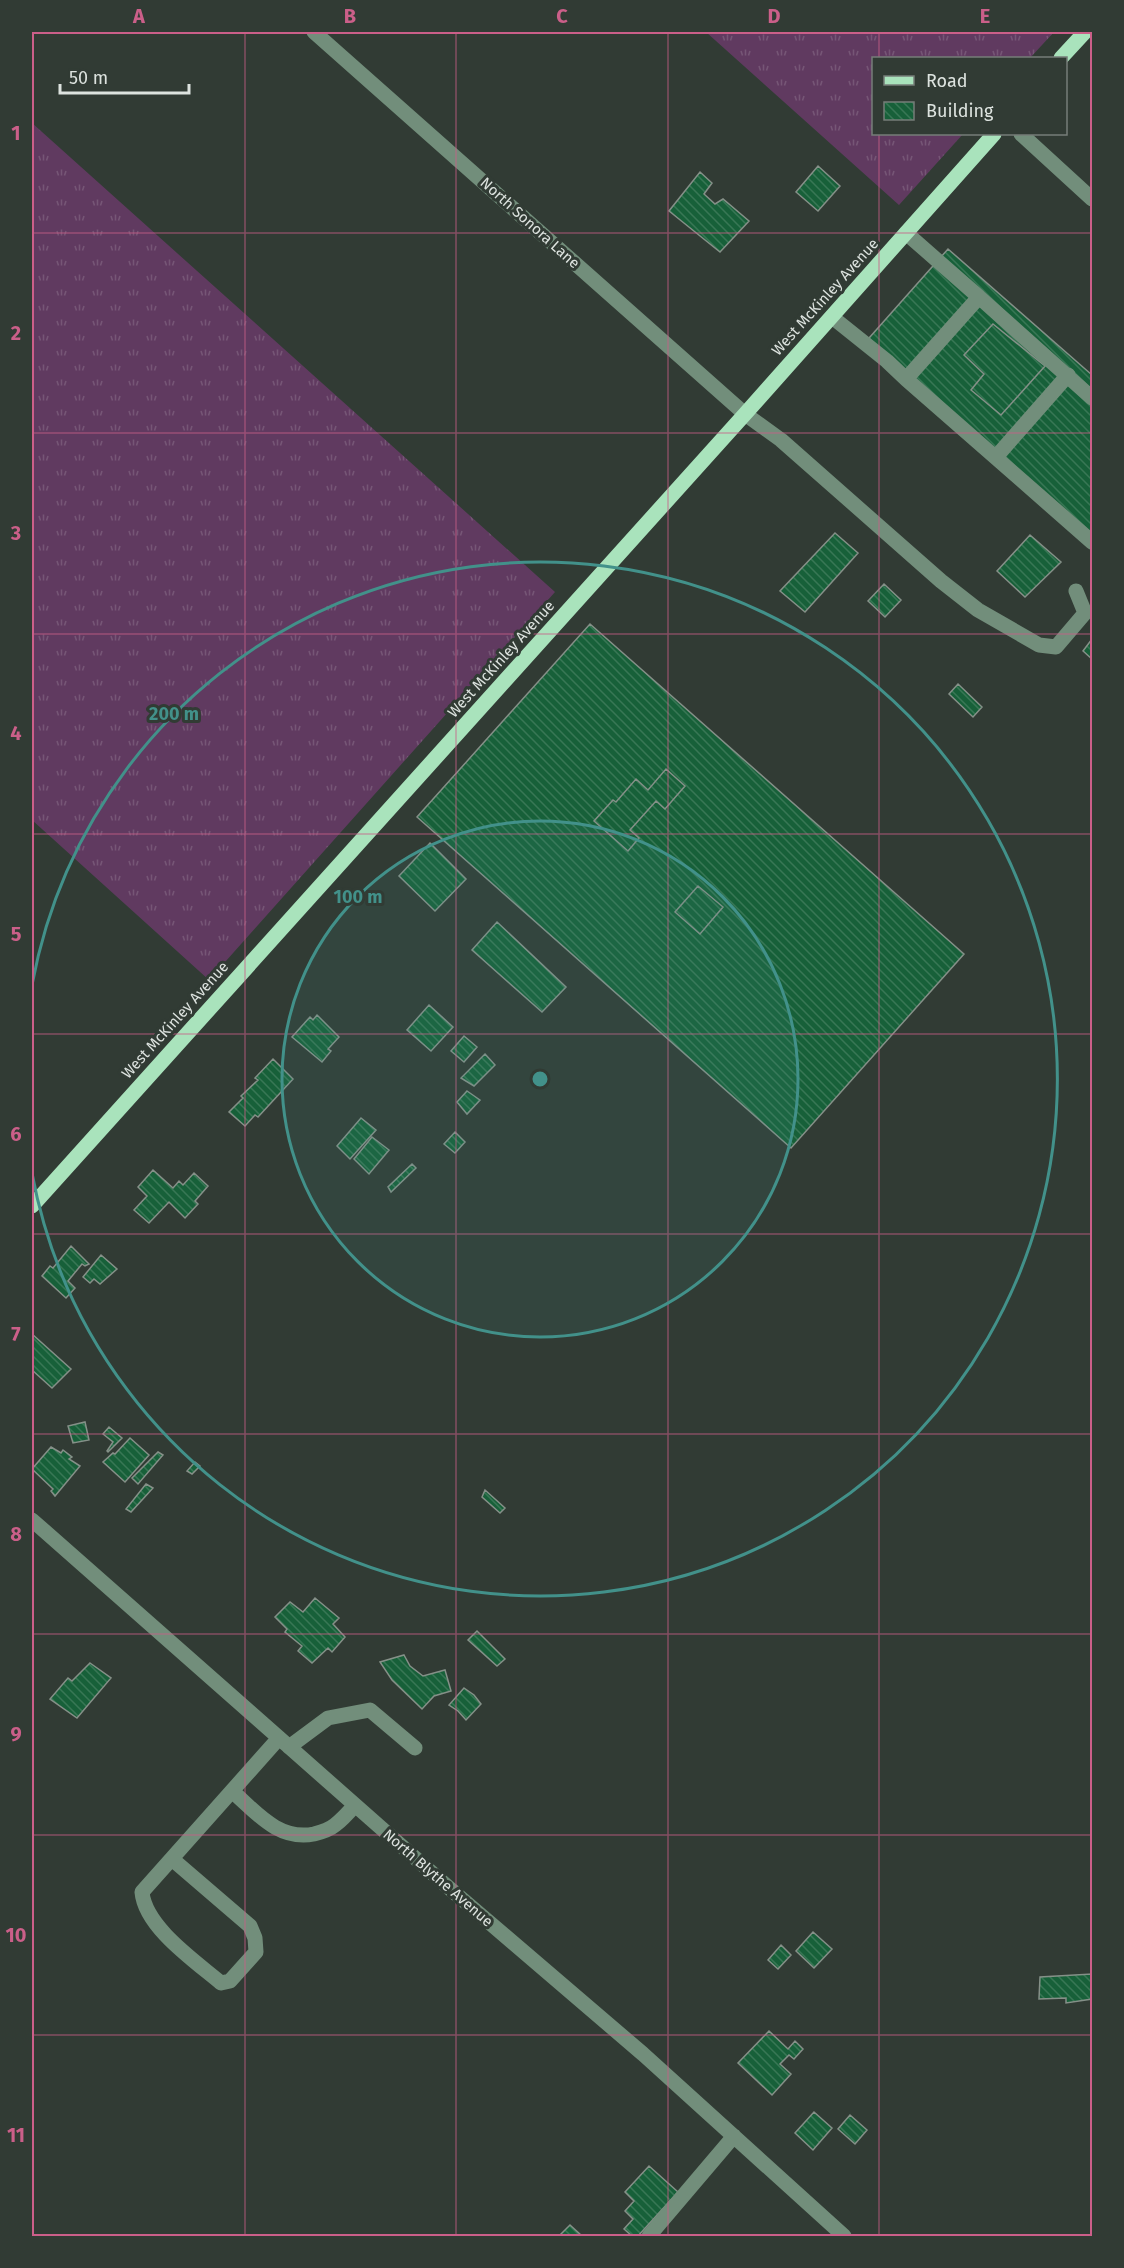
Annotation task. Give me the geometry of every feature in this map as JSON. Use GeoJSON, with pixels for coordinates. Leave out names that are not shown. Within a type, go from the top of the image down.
{"type":"FeatureCollection","features":[{"type":"Feature","properties":{"kind":"main road"},"geometry":{"type":"LineString","coordinates":[[1062,57],[1085,32]]}},
{"type":"Feature","properties":{"kind":"main road","name":"West McKinley Avenue"},"geometry":{"type":"LineString","coordinates":[[32,1206],[993,135]]}},
{"type":"Feature","properties":{"kind":"street","name":"North Sonora Lane"},"geometry":{"type":"LineString","coordinates":[[314,32],[745,414],[822,476],[941,581],[978,610],[1038,645],[1056,647],[1085,613],[1076,591]]}},
{"type":"Feature","properties":{"kind":"street"},"geometry":{"type":"LineString","coordinates":[[1022,135],[1092,199]]}},
{"type":"Feature","properties":{"kind":"street"},"geometry":{"type":"LineString","coordinates":[[906,233],[1092,398]]}},
{"type":"Feature","properties":{"kind":"street"},"geometry":{"type":"LineString","coordinates":[[906,379],[979,297]]}},
{"type":"Feature","properties":{"kind":"street"},"geometry":{"type":"LineString","coordinates":[[832,317],[887,361],[1092,542]]}},
{"type":"Feature","properties":{"kind":"street"},"geometry":{"type":"LineString","coordinates":[[996,457],[1068,375]]}},
{"type":"Feature","properties":{"kind":"street","name":"North Blythe Avenue"},"geometry":{"type":"LineString","coordinates":[[32,1520],[456,1895],[643,2054],[844,2236]]}},
{"type":"Feature","properties":{"kind":"street"},"geometry":{"type":"LineString","coordinates":[[171,1859],[250,1926],[255,1938],[256,1952],[230,1982],[221,1983],[160,1928],[149,1915],[143,1902],[142,1892],[171,1859],[232,1791],[284,1742],[328,1718],[370,1710],[415,1748]]}},
{"type":"Feature","properties":{"kind":"street"},"geometry":{"type":"LineString","coordinates":[[232,1791],[271,1826],[280,1832],[290,1834],[306,1835],[326,1831],[355,1805]]}},
{"type":"Feature","properties":{"kind":"street"},"geometry":{"type":"LineString","coordinates":[[650,2236],[734,2136]]}},
{"type":"Feature","properties":{"kind":"green space"},"geometry":{"type":"Polygon","coordinates":[[[706,32],[1054,32],[1031,57],[872,57],[872,135],[962,135],[899,205],[706,32]]]}},
{"type":"Feature","properties":{"kind":"green space"},"geometry":{"type":"Polygon","coordinates":[[[32,123],[555,592],[209,980],[32,820],[32,123]]]}},
{"type":"Feature","properties":{"kind":"building"},"geometry":{"type":"Polygon","coordinates":[[[818,166],[840,186],[818,211],[796,192],[818,166]]]}},
{"type":"Feature","properties":{"kind":"building"},"geometry":{"type":"Polygon","coordinates":[[[700,172],[712,183],[704,194],[715,204],[723,199],[749,221],[720,252],[669,211],[700,172]]]}},
{"type":"Feature","properties":{"kind":"building"},"geometry":{"type":"Polygon","coordinates":[[[948,249],[1092,375],[1092,548],[862,346],[948,249]]]}},
{"type":"Feature","properties":{"kind":"building"},"geometry":{"type":"Polygon","coordinates":[[[993,324],[1045,366],[1001,415],[971,390],[984,374],[964,355],[993,324]]]}},
{"type":"Feature","properties":{"kind":"building"},"geometry":{"type":"Polygon","coordinates":[[[835,533],[858,553],[805,612],[780,591],[835,533]]]}},
{"type":"Feature","properties":{"kind":"building"},"geometry":{"type":"Polygon","coordinates":[[[1030,535],[1061,562],[1025,597],[997,571],[1030,535]]]}},
{"type":"Feature","properties":{"kind":"building"},"geometry":{"type":"Polygon","coordinates":[[[884,584],[901,600],[885,617],[868,601],[884,584]]]}},
{"type":"Feature","properties":{"kind":"building"},"geometry":{"type":"Polygon","coordinates":[[[590,624],[964,954],[791,1148],[417,817],[590,624]]]}},
{"type":"Feature","properties":{"kind":"building"},"geometry":{"type":"Polygon","coordinates":[[[1092,639],[1092,659],[1083,651],[1092,639]]]}},
{"type":"Feature","properties":{"kind":"building"},"geometry":{"type":"Polygon","coordinates":[[[958,684],[982,707],[973,717],[949,694],[958,684]]]}},
{"type":"Feature","properties":{"kind":"building"},"geometry":{"type":"Polygon","coordinates":[[[666,769],[685,786],[665,809],[656,801],[630,830],[639,838],[628,851],[594,821],[613,800],[616,802],[636,779],[648,790],[666,769]]]}},
{"type":"Feature","properties":{"kind":"building"},"geometry":{"type":"Polygon","coordinates":[[[430,843],[466,879],[435,911],[399,876],[430,843]]]}},
{"type":"Feature","properties":{"kind":"building"},"geometry":{"type":"Polygon","coordinates":[[[698,886],[723,907],[700,934],[675,912],[698,886]]]}},
{"type":"Feature","properties":{"kind":"building"},"geometry":{"type":"Polygon","coordinates":[[[497,922],[566,987],[542,1012],[472,950],[497,922]]]}},
{"type":"Feature","properties":{"kind":"building"},"geometry":{"type":"Polygon","coordinates":[[[429,1005],[453,1027],[431,1051],[407,1030],[429,1005]]]}},
{"type":"Feature","properties":{"kind":"building"},"geometry":{"type":"Polygon","coordinates":[[[317,1015],[339,1037],[328,1049],[331,1051],[322,1062],[292,1037],[310,1017],[313,1020],[317,1015]]]}},
{"type":"Feature","properties":{"kind":"building"},"geometry":{"type":"Polygon","coordinates":[[[464,1036],[477,1047],[464,1062],[451,1051],[464,1036]]]}},
{"type":"Feature","properties":{"kind":"building"},"geometry":{"type":"Polygon","coordinates":[[[485,1054],[495,1065],[474,1086],[461,1078],[485,1054]]]}},
{"type":"Feature","properties":{"kind":"building"},"geometry":{"type":"Polygon","coordinates":[[[273,1059],[293,1079],[258,1117],[255,1115],[245,1126],[229,1112],[243,1098],[241,1096],[258,1080],[255,1078],[273,1059]]]}},
{"type":"Feature","properties":{"kind":"building"},"geometry":{"type":"Polygon","coordinates":[[[467,1091],[480,1100],[467,1114],[457,1102],[467,1091]]]}},
{"type":"Feature","properties":{"kind":"building"},"geometry":{"type":"Polygon","coordinates":[[[361,1118],[376,1130],[350,1159],[337,1146],[361,1118]]]}},
{"type":"Feature","properties":{"kind":"building"},"geometry":{"type":"Polygon","coordinates":[[[455,1132],[465,1142],[455,1153],[444,1144],[455,1132]]]}},
{"type":"Feature","properties":{"kind":"building"},"geometry":{"type":"Polygon","coordinates":[[[372,1137],[389,1150],[369,1174],[354,1159],[372,1137]]]}},
{"type":"Feature","properties":{"kind":"building"},"geometry":{"type":"Polygon","coordinates":[[[412,1164],[416,1168],[391,1192],[388,1187],[412,1164]]]}},
{"type":"Feature","properties":{"kind":"building"},"geometry":{"type":"Polygon","coordinates":[[[153,1170],[173,1188],[179,1181],[183,1185],[194,1173],[208,1186],[195,1201],[198,1204],[185,1218],[169,1202],[149,1223],[134,1210],[147,1196],[138,1187],[153,1170]]]}},
{"type":"Feature","properties":{"kind":"building"},"geometry":{"type":"Polygon","coordinates":[[[71,1246],[89,1264],[85,1266],[82,1264],[68,1281],[75,1288],[66,1298],[42,1276],[50,1266],[53,1268],[71,1246]]]}},
{"type":"Feature","properties":{"kind":"building"},"geometry":{"type":"Polygon","coordinates":[[[101,1255],[117,1269],[100,1284],[94,1279],[90,1283],[83,1277],[101,1255]]]}},
{"type":"Feature","properties":{"kind":"building"},"geometry":{"type":"Polygon","coordinates":[[[32,1334],[71,1369],[52,1388],[32,1370],[32,1334]]]}},
{"type":"Feature","properties":{"kind":"building"},"geometry":{"type":"Polygon","coordinates":[[[85,1422],[89,1440],[73,1443],[68,1426],[85,1422]]]}},
{"type":"Feature","properties":{"kind":"building"},"geometry":{"type":"Polygon","coordinates":[[[109,1427],[122,1438],[108,1452],[113,1442],[103,1434],[109,1427]]]}},
{"type":"Feature","properties":{"kind":"building"},"geometry":{"type":"Polygon","coordinates":[[[130,1438],[149,1455],[125,1482],[103,1462],[113,1453],[115,1454],[130,1438]]]}},
{"type":"Feature","properties":{"kind":"building"},"geometry":{"type":"Polygon","coordinates":[[[51,1447],[61,1453],[63,1450],[72,1457],[69,1459],[80,1466],[55,1496],[51,1491],[53,1489],[32,1469],[51,1447]]]}},
{"type":"Feature","properties":{"kind":"building"},"geometry":{"type":"Polygon","coordinates":[[[158,1452],[163,1455],[138,1484],[132,1478],[158,1452]]]}},
{"type":"Feature","properties":{"kind":"building"},"geometry":{"type":"Polygon","coordinates":[[[195,1462],[200,1466],[192,1474],[187,1471],[195,1462]]]}},
{"type":"Feature","properties":{"kind":"building"},"geometry":{"type":"Polygon","coordinates":[[[146,1484],[153,1488],[131,1512],[126,1509],[146,1484]]]}},
{"type":"Feature","properties":{"kind":"building"},"geometry":{"type":"Polygon","coordinates":[[[485,1490],[505,1508],[500,1513],[482,1497],[485,1490]]]}},
{"type":"Feature","properties":{"kind":"building"},"geometry":{"type":"Polygon","coordinates":[[[315,1598],[339,1618],[333,1624],[345,1637],[332,1652],[328,1648],[312,1663],[298,1651],[302,1646],[285,1632],[287,1629],[275,1617],[290,1602],[303,1612],[315,1598]]]}},
{"type":"Feature","properties":{"kind":"building"},"geometry":{"type":"Polygon","coordinates":[[[477,1631],[505,1659],[497,1666],[468,1640],[477,1631]]]}},
{"type":"Feature","properties":{"kind":"building"},"geometry":{"type":"Polygon","coordinates":[[[404,1655],[410,1666],[423,1676],[445,1670],[451,1691],[434,1696],[422,1709],[392,1680],[380,1662],[404,1655]]]}},
{"type":"Feature","properties":{"kind":"building"},"geometry":{"type":"Polygon","coordinates":[[[90,1663],[111,1678],[77,1718],[50,1699],[68,1678],[72,1681],[90,1663]]]}},
{"type":"Feature","properties":{"kind":"building"},"geometry":{"type":"Polygon","coordinates":[[[464,1688],[481,1704],[466,1720],[449,1705],[464,1688]]]}},
{"type":"Feature","properties":{"kind":"building"},"geometry":{"type":"Polygon","coordinates":[[[813,1932],[832,1949],[814,1968],[796,1951],[813,1932]]]}},
{"type":"Feature","properties":{"kind":"building"},"geometry":{"type":"Polygon","coordinates":[[[781,1945],[791,1955],[778,1969],[768,1960],[781,1945]]]}},
{"type":"Feature","properties":{"kind":"building"},"geometry":{"type":"Polygon","coordinates":[[[1092,1974],[1092,1999],[1066,2003],[1066,1998],[1039,1999],[1040,1977],[1092,1974]]]}},
{"type":"Feature","properties":{"kind":"building"},"geometry":{"type":"Polygon","coordinates":[[[769,2031],[788,2049],[795,2041],[803,2049],[794,2059],[789,2055],[780,2064],[791,2074],[772,2095],[738,2063],[769,2031]]]}},
{"type":"Feature","properties":{"kind":"building"},"geometry":{"type":"Polygon","coordinates":[[[814,2112],[832,2128],[813,2150],[795,2133],[814,2112]]]}},
{"type":"Feature","properties":{"kind":"building"},"geometry":{"type":"Polygon","coordinates":[[[850,2115],[867,2130],[855,2144],[838,2129],[850,2115]]]}},
{"type":"Feature","properties":{"kind":"building"},"geometry":{"type":"Polygon","coordinates":[[[649,2166],[678,2192],[638,2236],[632,2236],[624,2229],[633,2219],[625,2211],[634,2201],[625,2192],[649,2166]]]}},
{"type":"Feature","properties":{"kind":"building"},"geometry":{"type":"Polygon","coordinates":[[[570,2225],[582,2236],[559,2236],[570,2225]]]}}]}
